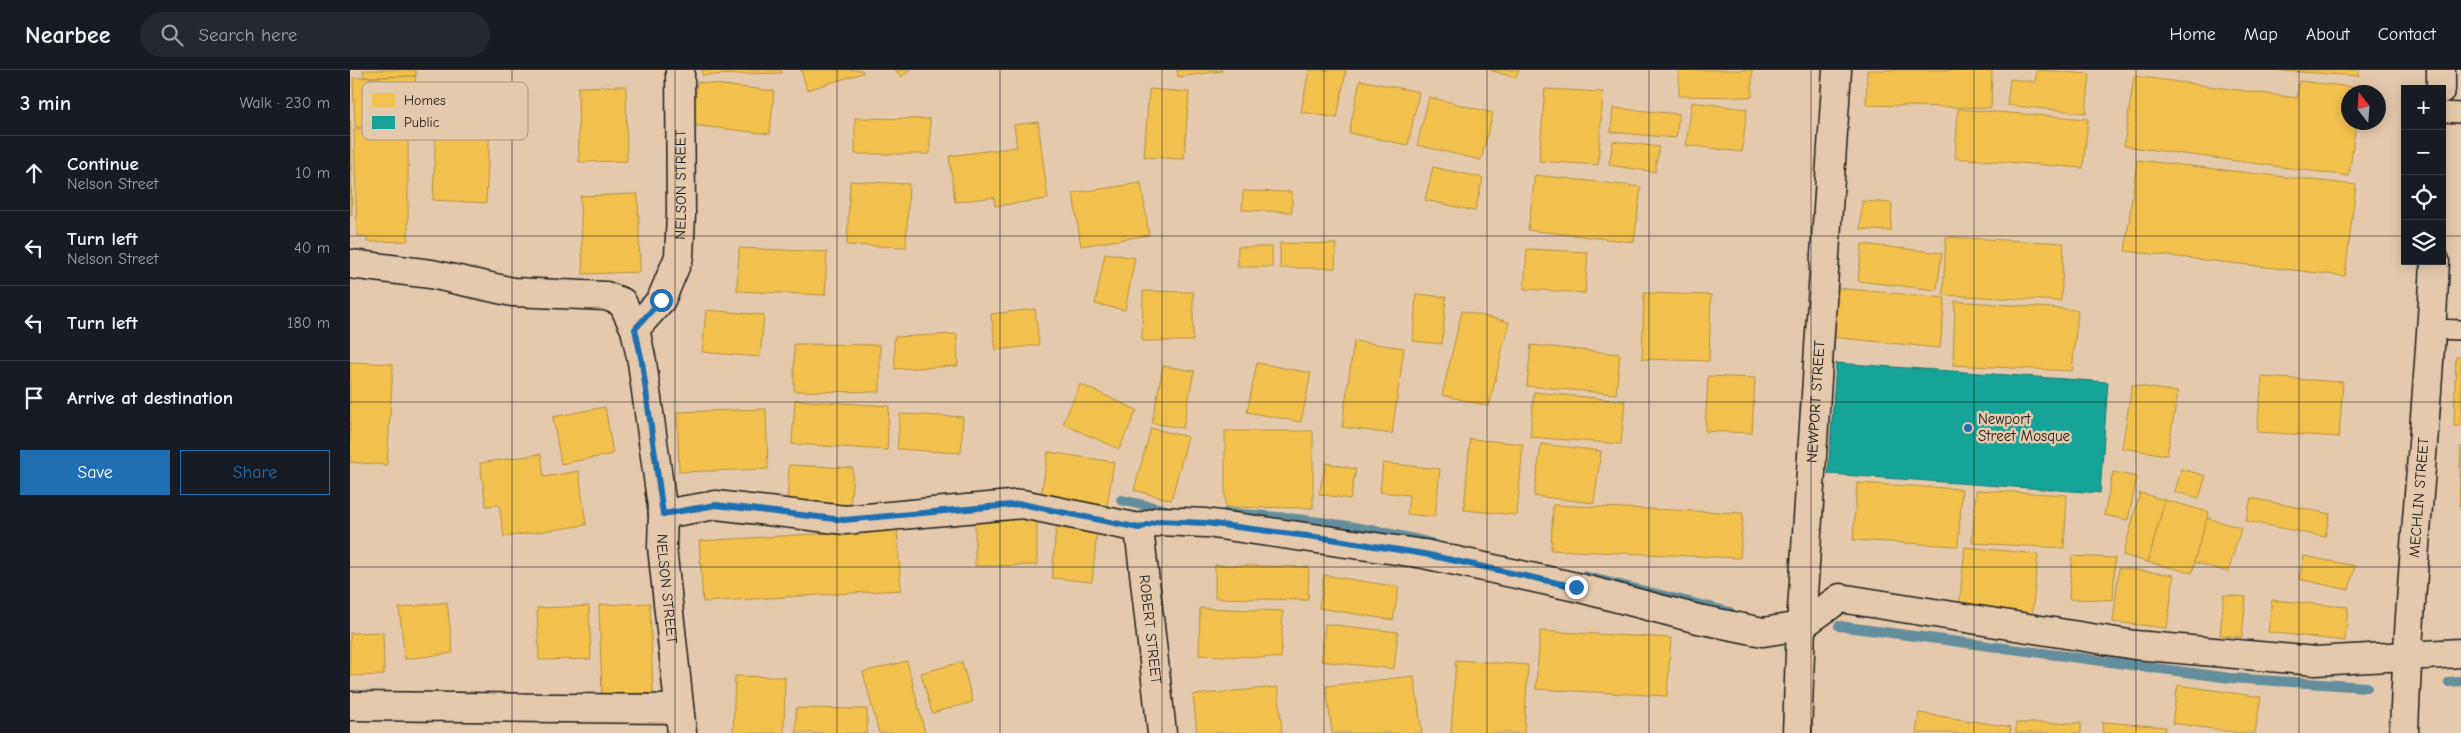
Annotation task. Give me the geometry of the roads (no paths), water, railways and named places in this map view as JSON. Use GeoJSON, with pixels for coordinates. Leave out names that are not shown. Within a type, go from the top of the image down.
{"type":"FeatureCollection","features":[{"type":"Feature","properties":{"kind":"street","name":"NELSON STREET"},"geometry":{"type":"LineString","coordinates":[[680,70],[681,214],[679,258],[661,300],[635,329],[642,362],[663,514],[662,547],[680,721]]}},
{"type":"Feature","properties":{"kind":"street","name":"NEWPORT STREET"},"geometry":{"type":"LineString","coordinates":[[1797,733],[1801,626],[1838,70]]}},
{"type":"Feature","properties":{"kind":"street"},"geometry":{"type":"LineString","coordinates":[[2441,70],[2441,85]]}},
{"type":"Feature","properties":{"kind":"street"},"geometry":{"type":"LineString","coordinates":[[350,264],[431,274],[513,292],[606,296],[622,302],[635,329]]}},
{"type":"Feature","properties":{"kind":"street","name":"MECHLIN STREET"},"geometry":{"type":"LineString","coordinates":[[2404,733],[2406,656],[2432,329],[2435,265]]}},
{"type":"Feature","properties":{"kind":"street"},"geometry":{"type":"LineString","coordinates":[[663,514],[716,505],[844,520],[1022,504],[1139,528],[1159,521],[1206,523],[1331,539],[1424,554],[1557,583],[1698,620],[1763,632],[1801,626],[1840,598],[2135,645],[2315,661],[2461,653]]}},
{"type":"Feature","properties":{"kind":"street","name":"ROBERT STREET"},"geometry":{"type":"LineString","coordinates":[[1139,528],[1140,560],[1162,733]]}},
{"type":"Feature","properties":{"kind":"street"},"geometry":{"type":"LineString","coordinates":[[350,706],[680,721]]}},
{"type":"Feature","properties":{"kind":"lane"},"geometry":{"type":"LineString","coordinates":[[2446,112],[2461,113]]}},
{"type":"Feature","properties":{"kind":"lane"},"geometry":{"type":"LineString","coordinates":[[2432,329],[2461,330]]}},
{"type":"Feature","properties":{"kind":"waterway"},"geometry":{"type":"LineString","coordinates":[[1121,500],[1166,510]]}},
{"type":"Feature","properties":{"kind":"waterway"},"geometry":{"type":"LineString","coordinates":[[1226,513],[1329,523],[1431,543]]}},
{"type":"Feature","properties":{"kind":"waterway"},"geometry":{"type":"LineString","coordinates":[[1584,576],[1730,612]]}},
{"type":"Feature","properties":{"kind":"waterway"},"geometry":{"type":"LineString","coordinates":[[1839,626],[2230,678],[2367,687]]}},
{"type":"Feature","properties":{"kind":"waterway"},"geometry":{"type":"LineString","coordinates":[[2449,682],[2461,681]]}},
{"type":"Feature","properties":{"kind":"place","name":"Newport Street Mosque"},"geometry":{"type":"Point","coordinates":[1968,428]}}]}
